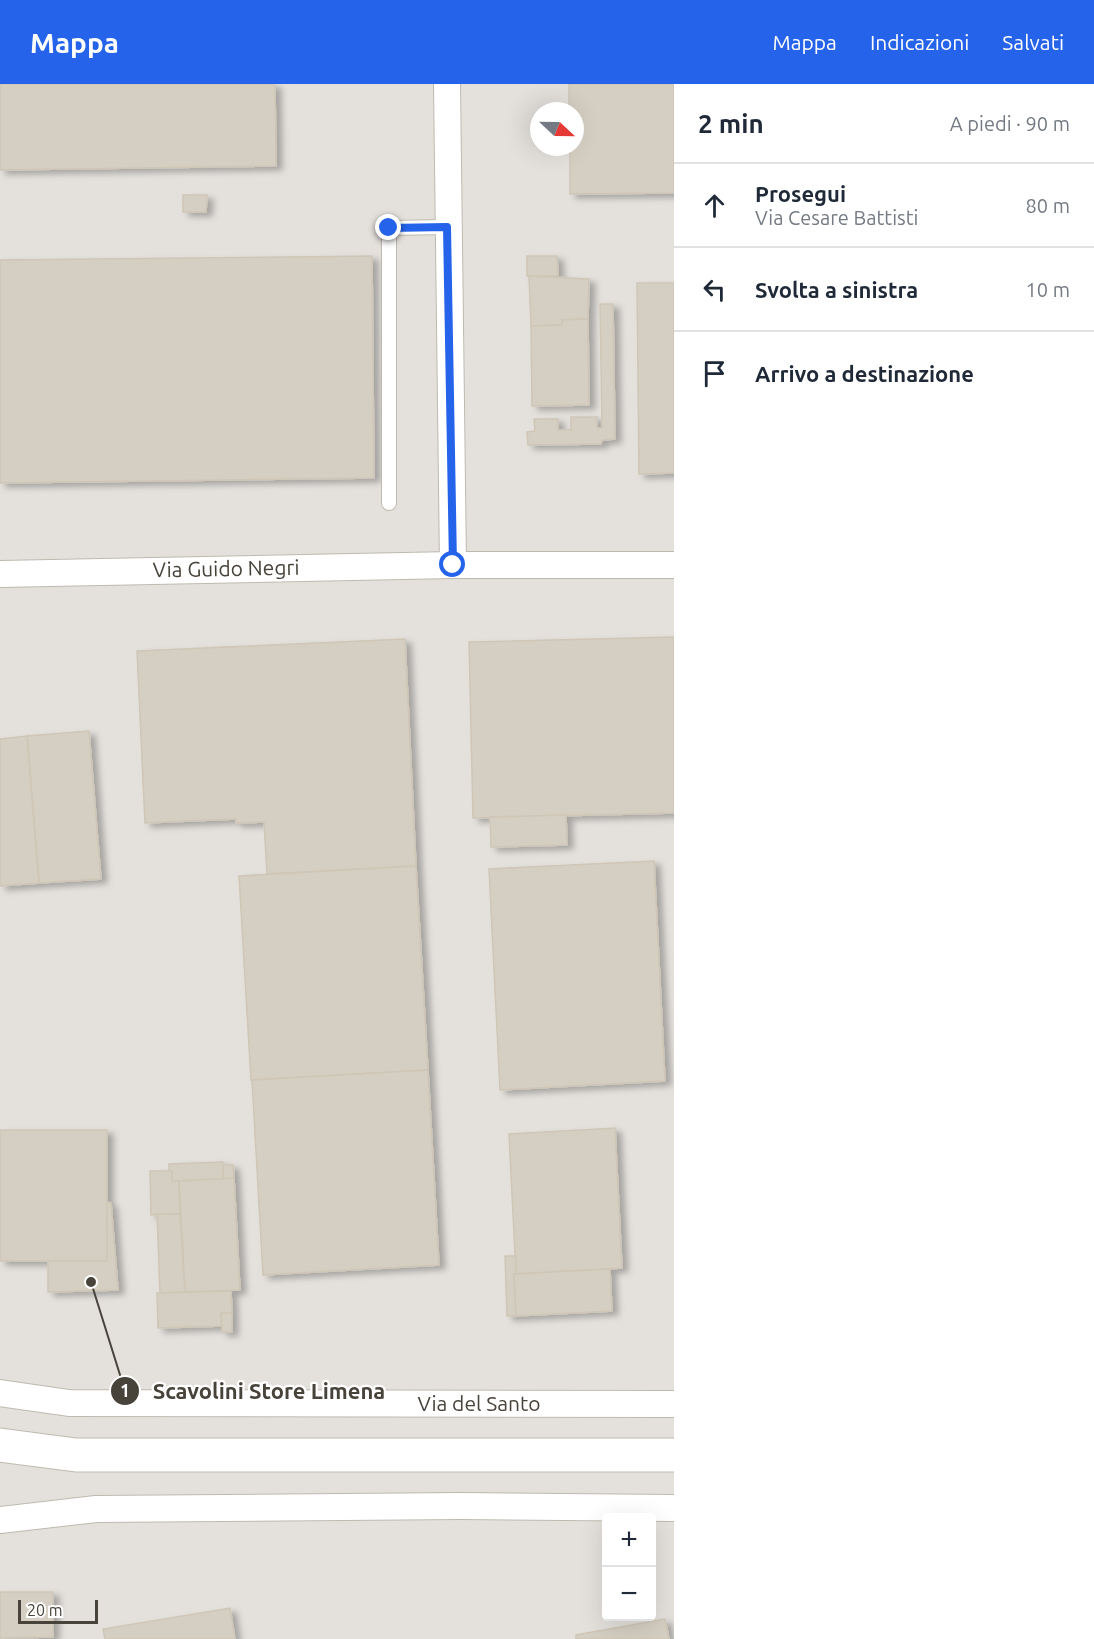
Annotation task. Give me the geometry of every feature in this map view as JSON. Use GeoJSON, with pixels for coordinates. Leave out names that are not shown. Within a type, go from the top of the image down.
{"type":"FeatureCollection","features":[{"type":"Feature","properties":{"kind":"street"},"geometry":{"type":"LineString","coordinates":[[447,84],[453,565]]}},
{"type":"Feature","properties":{"kind":"street","name":"Via Guido Negri"},"geometry":{"type":"LineString","coordinates":[[0,574],[453,565],[674,565]]}},
{"type":"Feature","properties":{"kind":"street","name":"Via del Santo"},"geometry":{"type":"LineString","coordinates":[[10,1394],[69,1403],[674,1404]]}},
{"type":"Feature","properties":{"kind":"street"},"geometry":{"type":"LineString","coordinates":[[0,1445],[76,1455],[674,1455]]}},
{"type":"Feature","properties":{"kind":"street"},"geometry":{"type":"LineString","coordinates":[[0,1468],[76,1455]]}},
{"type":"Feature","properties":{"kind":"street"},"geometry":{"type":"LineString","coordinates":[[9,1518],[96,1509],[462,1506],[674,1508]]}},
{"type":"Feature","properties":{"kind":"lane"},"geometry":{"type":"LineString","coordinates":[[389,503],[389,228],[447,227]]}},
{"type":"Feature","properties":{"kind":"shaded area"},"geometry":{"type":"Polygon","coordinates":[[[0,84],[674,84],[674,1639],[0,1639],[0,84]]]}},
{"type":"Feature","properties":{"kind":"building"},"geometry":{"type":"Polygon","coordinates":[[[0,84],[275,84],[276,166],[0,170],[0,84]]]}},
{"type":"Feature","properties":{"kind":"building"},"geometry":{"type":"Polygon","coordinates":[[[569,84],[674,84],[674,193],[570,194],[570,156],[584,156],[584,102],[569,102],[569,84]]]}},
{"type":"Feature","properties":{"kind":"building"},"geometry":{"type":"Polygon","coordinates":[[[183,195],[207,195],[206,212],[183,212],[183,195]]]}},
{"type":"Feature","properties":{"kind":"building"},"geometry":{"type":"Polygon","coordinates":[[[372,256],[374,478],[0,483],[0,260],[372,256]]]}},
{"type":"Feature","properties":{"kind":"building"},"geometry":{"type":"Polygon","coordinates":[[[527,256],[557,256],[558,276],[527,276],[527,256]]]}},
{"type":"Feature","properties":{"kind":"building"},"geometry":{"type":"Polygon","coordinates":[[[529,276],[589,279],[588,319],[562,320],[562,325],[531,326],[529,276]]]}},
{"type":"Feature","properties":{"kind":"building"},"geometry":{"type":"Polygon","coordinates":[[[637,283],[674,283],[674,473],[639,474],[637,283]]]}},
{"type":"Feature","properties":{"kind":"building"},"geometry":{"type":"Polygon","coordinates":[[[600,304],[613,304],[615,439],[602,440],[601,444],[528,445],[527,432],[535,431],[534,419],[558,419],[558,430],[571,430],[571,417],[597,417],[597,428],[602,428],[600,304]]]}},
{"type":"Feature","properties":{"kind":"building"},"geometry":{"type":"Polygon","coordinates":[[[588,319],[589,405],[532,406],[531,326],[562,325],[562,320],[588,319]]]}},
{"type":"Feature","properties":{"kind":"building"},"geometry":{"type":"Polygon","coordinates":[[[674,637],[674,813],[473,818],[469,642],[674,637]]]}},
{"type":"Feature","properties":{"kind":"building"},"geometry":{"type":"Polygon","coordinates":[[[405,639],[416,866],[267,874],[264,822],[236,823],[236,819],[145,823],[137,651],[405,639]]]}},
{"type":"Feature","properties":{"kind":"building"},"geometry":{"type":"Polygon","coordinates":[[[89,731],[101,879],[39,883],[27,736],[89,731]]]}},
{"type":"Feature","properties":{"kind":"building"},"geometry":{"type":"Polygon","coordinates":[[[27,736],[39,883],[0,886],[0,739],[27,736]]]}},
{"type":"Feature","properties":{"kind":"building"},"geometry":{"type":"Polygon","coordinates":[[[566,815],[567,845],[491,847],[490,817],[566,815]]]}},
{"type":"Feature","properties":{"kind":"building"},"geometry":{"type":"Polygon","coordinates":[[[654,861],[665,1081],[500,1090],[489,869],[654,861]]]}},
{"type":"Feature","properties":{"kind":"building"},"geometry":{"type":"Polygon","coordinates":[[[416,866],[428,1070],[251,1080],[239,876],[416,866]]]}},
{"type":"Feature","properties":{"kind":"building"},"geometry":{"type":"Polygon","coordinates":[[[428,1070],[439,1265],[263,1275],[252,1080],[428,1070]]]}},
{"type":"Feature","properties":{"kind":"building"},"geometry":{"type":"Polygon","coordinates":[[[615,1128],[622,1268],[516,1274],[509,1134],[615,1128]]]}},
{"type":"Feature","properties":{"kind":"building"},"geometry":{"type":"Polygon","coordinates":[[[0,1130],[107,1130],[107,1261],[0,1261],[0,1130]]]}},
{"type":"Feature","properties":{"kind":"building"},"geometry":{"type":"Polygon","coordinates":[[[223,1162],[223,1179],[172,1181],[172,1171],[169,1171],[169,1164],[223,1162]]]}},
{"type":"Feature","properties":{"kind":"building"},"geometry":{"type":"Polygon","coordinates":[[[223,1165],[233,1165],[234,1178],[223,1179],[223,1165]]]}},
{"type":"Feature","properties":{"kind":"building"},"geometry":{"type":"Polygon","coordinates":[[[150,1171],[172,1171],[172,1181],[179,1181],[180,1214],[151,1215],[150,1171]]]}},
{"type":"Feature","properties":{"kind":"building"},"geometry":{"type":"Polygon","coordinates":[[[234,1178],[240,1290],[185,1292],[179,1181],[234,1178]]]}},
{"type":"Feature","properties":{"kind":"building"},"geometry":{"type":"Polygon","coordinates":[[[107,1202],[111,1203],[118,1290],[48,1292],[48,1261],[107,1261],[107,1202]]]}},
{"type":"Feature","properties":{"kind":"building"},"geometry":{"type":"Polygon","coordinates":[[[157,1214],[180,1214],[185,1292],[160,1293],[157,1214]]]}},
{"type":"Feature","properties":{"kind":"building"},"geometry":{"type":"Polygon","coordinates":[[[505,1256],[516,1256],[516,1316],[507,1316],[505,1256]]]}},
{"type":"Feature","properties":{"kind":"building"},"geometry":{"type":"Polygon","coordinates":[[[610,1269],[612,1311],[516,1316],[514,1274],[610,1269]]]}},
{"type":"Feature","properties":{"kind":"building"},"geometry":{"type":"Polygon","coordinates":[[[231,1291],[232,1313],[221,1313],[222,1326],[158,1328],[157,1293],[231,1291]]]}},
{"type":"Feature","properties":{"kind":"building"},"geometry":{"type":"Polygon","coordinates":[[[221,1313],[232,1313],[232,1332],[222,1332],[221,1313]]]}},
{"type":"Feature","properties":{"kind":"building"},"geometry":{"type":"Polygon","coordinates":[[[0,1592],[53,1592],[53,1637],[0,1638],[0,1592]]]}},
{"type":"Feature","properties":{"kind":"building"},"geometry":{"type":"Polygon","coordinates":[[[230,1608],[235,1639],[105,1639],[103,1629],[230,1608]]]}},
{"type":"Feature","properties":{"kind":"building"},"geometry":{"type":"Polygon","coordinates":[[[665,1619],[669,1639],[576,1639],[576,1635],[665,1619]]]}},
{"type":"Feature","properties":{"kind":"place","name":"Scavolini Store Limena"},"geometry":{"type":"Point","coordinates":[91,1282]}},
{"type":"Feature","properties":{"kind":"route"},"geometry":{"type":"LineString","coordinates":[[389,228],[447,227],[453,565]]}}]}
